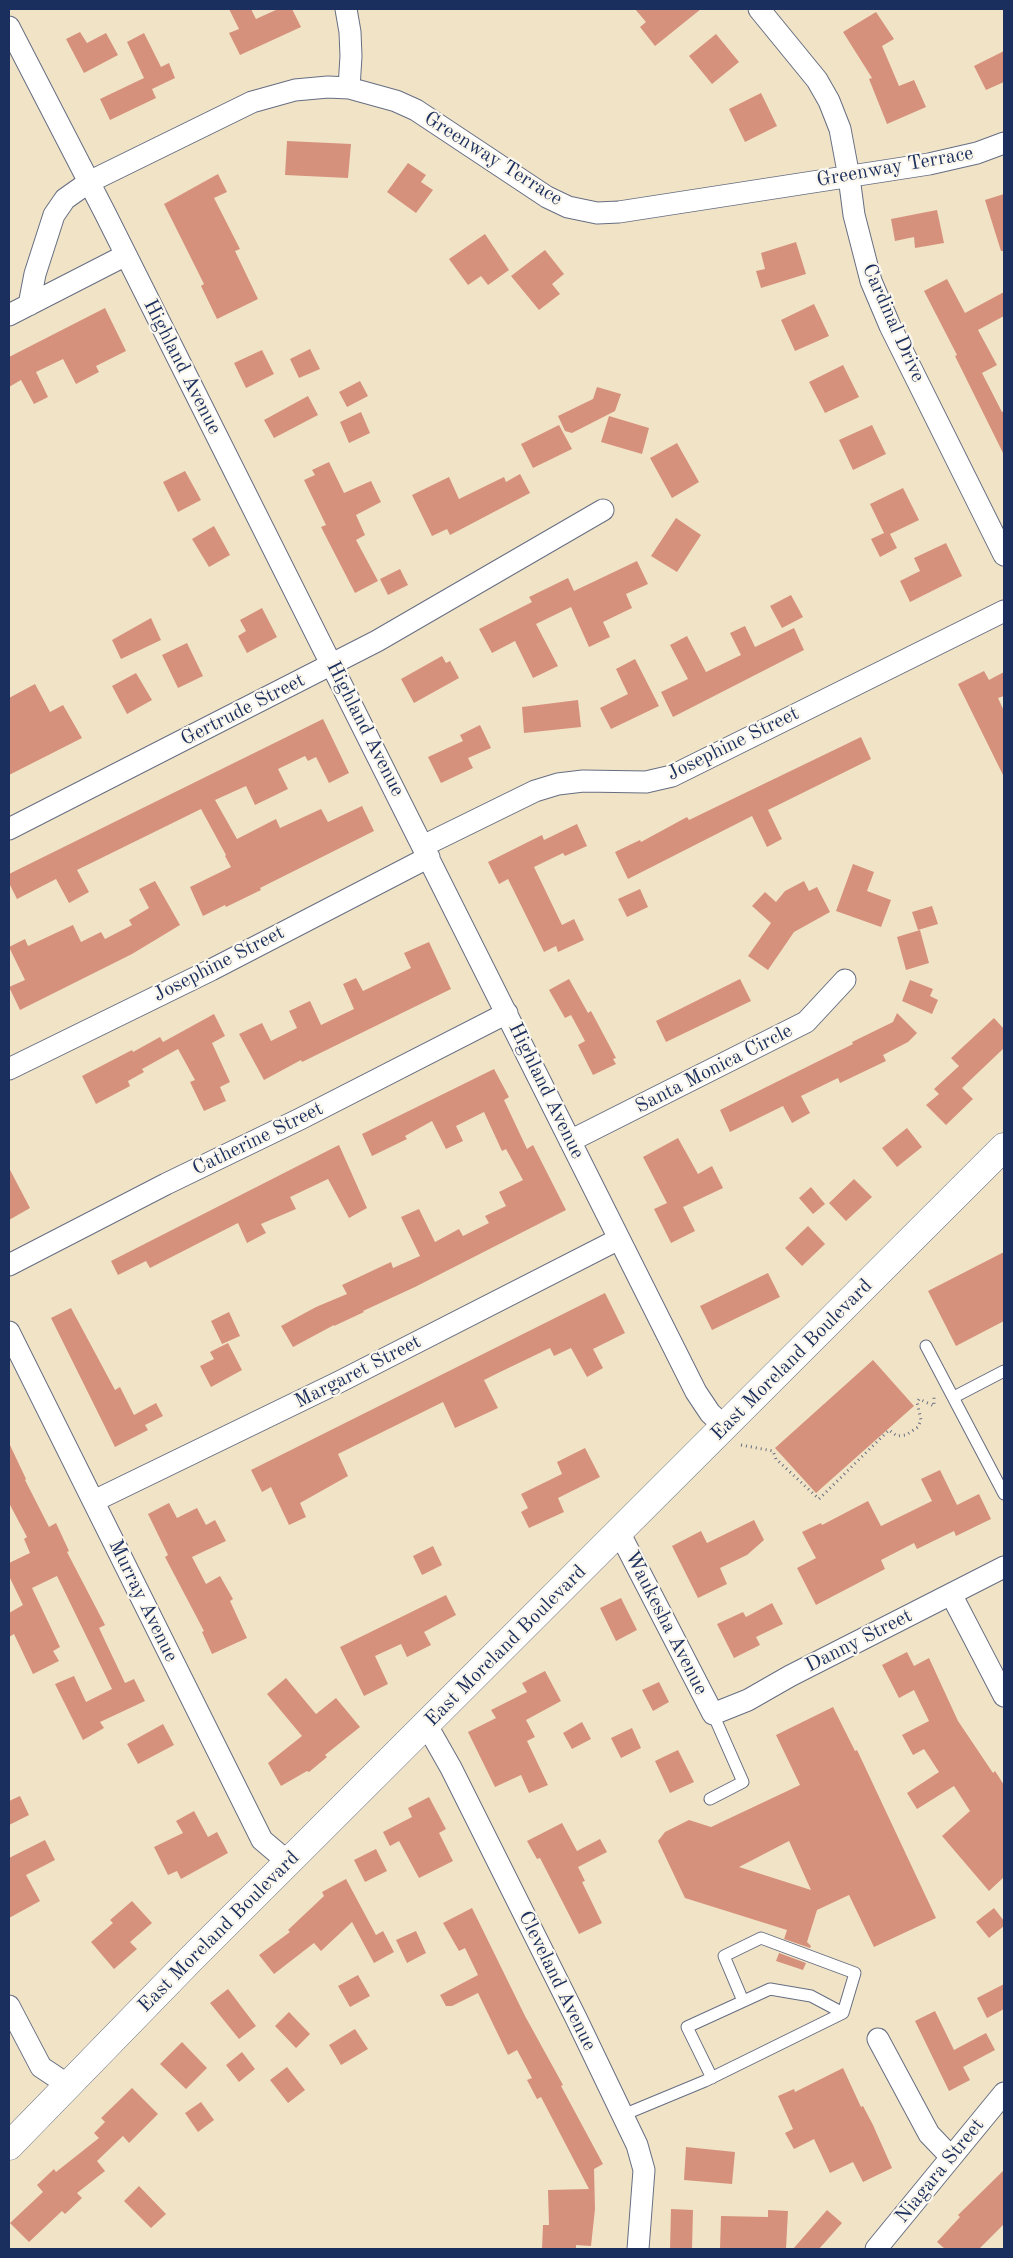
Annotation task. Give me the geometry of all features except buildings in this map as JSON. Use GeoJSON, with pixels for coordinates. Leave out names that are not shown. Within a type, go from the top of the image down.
{"type":"FeatureCollection","features":[{"type":"Feature","properties":{"kind":"main road","name":"East Moreland Boulevard"},"geometry":{"type":"LineString","coordinates":[[9,2146],[288,1862],[619,1532],[733,1436],[1004,1147]]}},
{"type":"Feature","properties":{"kind":"street"},"geometry":{"type":"LineString","coordinates":[[346,9],[352,56],[349,88]]}},
{"type":"Feature","properties":{"kind":"street","name":"Cardinal Drive"},"geometry":{"type":"LineString","coordinates":[[760,9],[812,74],[829,102],[840,129],[854,215],[871,281],[890,326],[1004,555]]}},
{"type":"Feature","properties":{"kind":"street","name":"Highland Avenue"},"geometry":{"type":"LineString","coordinates":[[9,28],[126,255],[696,1392],[710,1412],[733,1436]]}},
{"type":"Feature","properties":{"kind":"street","name":"Greenway Terrace"},"geometry":{"type":"LineString","coordinates":[[29,305],[35,274],[54,215],[66,199],[89,182],[260,100],[295,90],[328,87],[349,88],[379,95],[416,110],[547,197],[568,207],[597,213],[619,212],[929,164],[977,153],[1004,143]]}},
{"type":"Feature","properties":{"kind":"street"},"geometry":{"type":"LineString","coordinates":[[9,315],[126,255]]}},
{"type":"Feature","properties":{"kind":"street","name":"Gertrude Street"},"geometry":{"type":"LineString","coordinates":[[9,829],[378,641],[603,510]]}},
{"type":"Feature","properties":{"kind":"street","name":"Josephine Street"},"geometry":{"type":"LineString","coordinates":[[9,1069],[211,970],[535,791],[558,784],[583,781],[646,782],[672,776],[1004,611]]}},
{"type":"Feature","properties":{"kind":"street","name":"Santa Monica Circle"},"geometry":{"type":"LineString","coordinates":[[570,1141],[806,1022],[845,980]]}},
{"type":"Feature","properties":{"kind":"street","name":"Catherine Street"},"geometry":{"type":"LineString","coordinates":[[9,1265],[507,1013]]}},
{"type":"Feature","properties":{"kind":"street","name":"Margaret Street"},"geometry":{"type":"LineString","coordinates":[[94,1501],[339,1382],[619,1239]]}},
{"type":"Feature","properties":{"kind":"street","name":"Murray Avenue"},"geometry":{"type":"LineString","coordinates":[[9,1332],[262,1840],[288,1862]]}},
{"type":"Feature","properties":{"kind":"street","name":"Waukesha Avenue"},"geometry":{"type":"LineString","coordinates":[[619,1532],[713,1714]]}},
{"type":"Feature","properties":{"kind":"street","name":"Danny Street"},"geometry":{"type":"LineString","coordinates":[[713,1714],[748,1700],[790,1676],[1004,1567]]}},
{"type":"Feature","properties":{"kind":"street"},"geometry":{"type":"LineString","coordinates":[[951,1594],[1004,1696]]}},
{"type":"Feature","properties":{"kind":"street","name":"Cleveland Avenue"},"geometry":{"type":"LineString","coordinates":[[426,1724],[455,1777],[638,2144],[644,2170],[638,2249]]}},
{"type":"Feature","properties":{"kind":"street"},"geometry":{"type":"LineString","coordinates":[[9,2006],[41,2067],[68,2085]]}},
{"type":"Feature","properties":{"kind":"street"},"geometry":{"type":"LineString","coordinates":[[878,2039],[929,2134],[951,2157]]}},
{"type":"Feature","properties":{"kind":"street","name":"Niagara Street"},"geometry":{"type":"LineString","coordinates":[[881,2247],[1004,2093]]}},
{"type":"Feature","properties":{"kind":"lane"},"geometry":{"type":"LineString","coordinates":[[926,1346],[1004,1494]]}},
{"type":"Feature","properties":{"kind":"lane"},"geometry":{"type":"LineString","coordinates":[[954,1397],[1004,1372]]}},
{"type":"Feature","properties":{"kind":"lane"},"geometry":{"type":"LineString","coordinates":[[710,1799],[743,1782],[713,1714]]}},
{"type":"Feature","properties":{"kind":"lane"},"geometry":{"type":"LineString","coordinates":[[623,2115],[712,2078],[843,2013],[855,1973],[761,1938],[724,1956],[743,2001]]}},
{"type":"Feature","properties":{"kind":"lane"},"geometry":{"type":"LineString","coordinates":[[712,2078],[687,2027],[770,1989],[811,1996],[843,2013]]}},
{"type":"Feature","properties":{"kind":"path"},"geometry":{"type":"LineString","coordinates":[[733,1436],[773,1451],[776,1459],[819,1499],[889,1430],[896,1436],[906,1435],[918,1427],[921,1420],[917,1402],[919,1399],[934,1406],[934,1390],[946,1384]]}}]}
